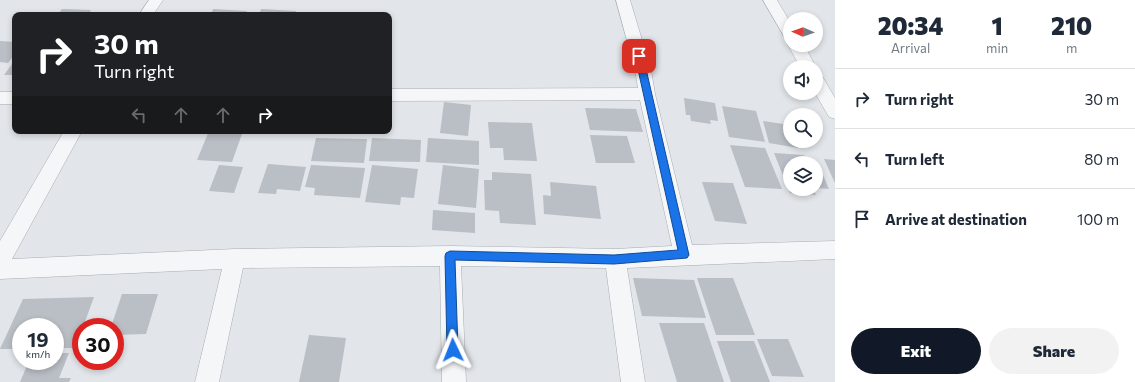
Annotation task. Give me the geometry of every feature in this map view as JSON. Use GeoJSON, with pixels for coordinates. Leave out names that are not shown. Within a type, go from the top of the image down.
{"type":"FeatureCollection","features":[{"type":"Feature","properties":{"kind":"street"},"geometry":{"type":"LineString","coordinates":[[148,12],[156,0]]}},
{"type":"Feature","properties":{"kind":"street"},"geometry":{"type":"LineString","coordinates":[[623,0],[643,70],[647,94],[684,255]]}},
{"type":"Feature","properties":{"kind":"street"},"geometry":{"type":"LineString","coordinates":[[770,0],[783,23]]}},
{"type":"Feature","properties":{"kind":"street"},"geometry":{"type":"LineString","coordinates":[[823,92],[835,113]]}},
{"type":"Feature","properties":{"kind":"street"},"geometry":{"type":"LineString","coordinates":[[392,95],[647,94]]}},
{"type":"Feature","properties":{"kind":"street"},"geometry":{"type":"LineString","coordinates":[[0,98],[12,98]]}},
{"type":"Feature","properties":{"kind":"street"},"geometry":{"type":"LineString","coordinates":[[0,261],[70,134]]}},
{"type":"Feature","properties":{"kind":"street"},"geometry":{"type":"LineString","coordinates":[[0,269],[236,259],[450,256],[614,259],[835,250]]}},
{"type":"Feature","properties":{"kind":"street"},"geometry":{"type":"LineString","coordinates":[[450,256],[454,382]]}},
{"type":"Feature","properties":{"kind":"street"},"geometry":{"type":"LineString","coordinates":[[207,382],[236,259]]}},
{"type":"Feature","properties":{"kind":"street"},"geometry":{"type":"LineString","coordinates":[[614,259],[634,382]]}},
{"type":"Feature","properties":{"kind":"building"},"geometry":{"type":"Polygon","coordinates":[[[62,9],[91,10],[90,12],[60,12],[62,9]]]}},
{"type":"Feature","properties":{"kind":"building"},"geometry":{"type":"Polygon","coordinates":[[[213,9],[247,11],[246,12],[212,12],[213,9]]]}},
{"type":"Feature","properties":{"kind":"building"},"geometry":{"type":"Polygon","coordinates":[[[261,9],[296,11],[296,12],[260,12],[261,9]]]}},
{"type":"Feature","properties":{"kind":"building"},"geometry":{"type":"Polygon","coordinates":[[[0,41],[12,42],[12,58],[8,63],[0,62],[0,41]]]}},
{"type":"Feature","properties":{"kind":"building"},"geometry":{"type":"Polygon","coordinates":[[[12,64],[12,75],[4,75],[12,64]]]}},
{"type":"Feature","properties":{"kind":"building"},"geometry":{"type":"Polygon","coordinates":[[[684,98],[715,103],[718,121],[710,120],[711,124],[691,121],[690,115],[686,115],[684,98]]]}},
{"type":"Feature","properties":{"kind":"building"},"geometry":{"type":"Polygon","coordinates":[[[444,102],[471,105],[468,136],[440,133],[444,102]]]}},
{"type":"Feature","properties":{"kind":"building"},"geometry":{"type":"Polygon","coordinates":[[[722,106],[756,111],[765,142],[729,137],[722,106]]]}},
{"type":"Feature","properties":{"kind":"building"},"geometry":{"type":"Polygon","coordinates":[[[585,108],[636,109],[643,132],[590,130],[585,108]]]}},
{"type":"Feature","properties":{"kind":"building"},"geometry":{"type":"Polygon","coordinates":[[[763,121],[783,124],[783,145],[769,143],[763,121]]]}},
{"type":"Feature","properties":{"kind":"building"},"geometry":{"type":"Polygon","coordinates":[[[488,122],[532,123],[537,161],[504,160],[503,148],[490,148],[488,122]]]}},
{"type":"Feature","properties":{"kind":"building"},"geometry":{"type":"Polygon","coordinates":[[[208,134],[242,134],[232,162],[197,160],[208,134]]]}},
{"type":"Feature","properties":{"kind":"building"},"geometry":{"type":"Polygon","coordinates":[[[590,135],[627,136],[635,163],[596,163],[590,135]]]}},
{"type":"Feature","properties":{"kind":"building"},"geometry":{"type":"Polygon","coordinates":[[[316,138],[367,139],[364,163],[311,161],[316,138]]]}},
{"type":"Feature","properties":{"kind":"building"},"geometry":{"type":"Polygon","coordinates":[[[372,138],[421,140],[420,162],[369,161],[372,138]]]}},
{"type":"Feature","properties":{"kind":"building"},"geometry":{"type":"Polygon","coordinates":[[[428,138],[479,141],[479,165],[426,162],[428,138]]]}},
{"type":"Feature","properties":{"kind":"building"},"geometry":{"type":"Polygon","coordinates":[[[730,145],[765,148],[782,189],[745,187],[730,145]]]}},
{"type":"Feature","properties":{"kind":"building"},"geometry":{"type":"Polygon","coordinates":[[[774,153],[804,155],[783,156],[783,176],[774,153]]]}},
{"type":"Feature","properties":{"kind":"building"},"geometry":{"type":"Polygon","coordinates":[[[824,159],[835,160],[835,183],[824,159]]]}},
{"type":"Feature","properties":{"kind":"building"},"geometry":{"type":"Polygon","coordinates":[[[268,164],[306,167],[300,191],[277,189],[276,194],[258,193],[268,164]]]}},
{"type":"Feature","properties":{"kind":"building"},"geometry":{"type":"Polygon","coordinates":[[[219,165],[243,167],[234,193],[209,191],[219,165]]]}},
{"type":"Feature","properties":{"kind":"building"},"geometry":{"type":"Polygon","coordinates":[[[311,165],[365,168],[360,198],[314,195],[315,188],[305,187],[311,165]]]}},
{"type":"Feature","properties":{"kind":"building"},"geometry":{"type":"Polygon","coordinates":[[[372,165],[418,169],[414,198],[401,197],[400,205],[365,202],[372,165]]]}},
{"type":"Feature","properties":{"kind":"building"},"geometry":{"type":"Polygon","coordinates":[[[443,165],[479,169],[476,208],[438,204],[443,165]]]}},
{"type":"Feature","properties":{"kind":"building"},"geometry":{"type":"Polygon","coordinates":[[[492,172],[531,174],[536,225],[500,223],[499,211],[485,210],[484,180],[492,180],[492,172]]]}},
{"type":"Feature","properties":{"kind":"building"},"geometry":{"type":"Polygon","coordinates":[[[823,175],[829,189],[823,189],[823,175]]]}},
{"type":"Feature","properties":{"kind":"building"},"geometry":{"type":"Polygon","coordinates":[[[550,182],[596,186],[601,219],[544,214],[543,195],[551,196],[550,182]]]}},
{"type":"Feature","properties":{"kind":"building"},"geometry":{"type":"Polygon","coordinates":[[[702,182],[733,183],[747,224],[715,221],[702,182]]]}},
{"type":"Feature","properties":{"kind":"building"},"geometry":{"type":"Polygon","coordinates":[[[433,210],[475,213],[475,233],[432,230],[433,210]]]}},
{"type":"Feature","properties":{"kind":"building"},"geometry":{"type":"Polygon","coordinates":[[[633,278],[694,280],[706,318],[642,316],[633,278]]]}},
{"type":"Feature","properties":{"kind":"building"},"geometry":{"type":"Polygon","coordinates":[[[697,278],[733,278],[755,335],[716,335],[697,278]]]}},
{"type":"Feature","properties":{"kind":"building"},"geometry":{"type":"Polygon","coordinates":[[[122,294],[158,294],[146,334],[124,335],[124,318],[114,318],[122,294]]]}},
{"type":"Feature","properties":{"kind":"building"},"geometry":{"type":"Polygon","coordinates":[[[94,297],[86,318],[72,318],[72,348],[64,348],[64,318],[14,318],[23,299],[94,297]]]}},
{"type":"Feature","properties":{"kind":"building"},"geometry":{"type":"Polygon","coordinates":[[[12,323],[12,349],[0,349],[12,323]]]}},
{"type":"Feature","properties":{"kind":"building"},"geometry":{"type":"Polygon","coordinates":[[[659,323],[704,323],[724,382],[677,382],[659,323]]]}},
{"type":"Feature","properties":{"kind":"building"},"geometry":{"type":"Polygon","coordinates":[[[309,335],[346,338],[339,382],[299,382],[309,335]]]}},
{"type":"Feature","properties":{"kind":"building"},"geometry":{"type":"Polygon","coordinates":[[[757,339],[788,339],[804,377],[772,376],[757,339]]]}},
{"type":"Feature","properties":{"kind":"building"},"geometry":{"type":"Polygon","coordinates":[[[717,341],[754,341],[770,382],[731,382],[717,341]]]}},
{"type":"Feature","properties":{"kind":"building"},"geometry":{"type":"Polygon","coordinates":[[[64,353],[69,353],[64,366],[64,353]]]}},
{"type":"Feature","properties":{"kind":"building"},"geometry":{"type":"Polygon","coordinates":[[[25,370],[62,370],[59,378],[71,378],[69,382],[20,382],[25,370]]]}},
{"type":"Feature","properties":{"kind":"route"},"geometry":{"type":"LineString","coordinates":[[453,350],[450,256],[614,259],[684,255],[639,56]]}}]}
